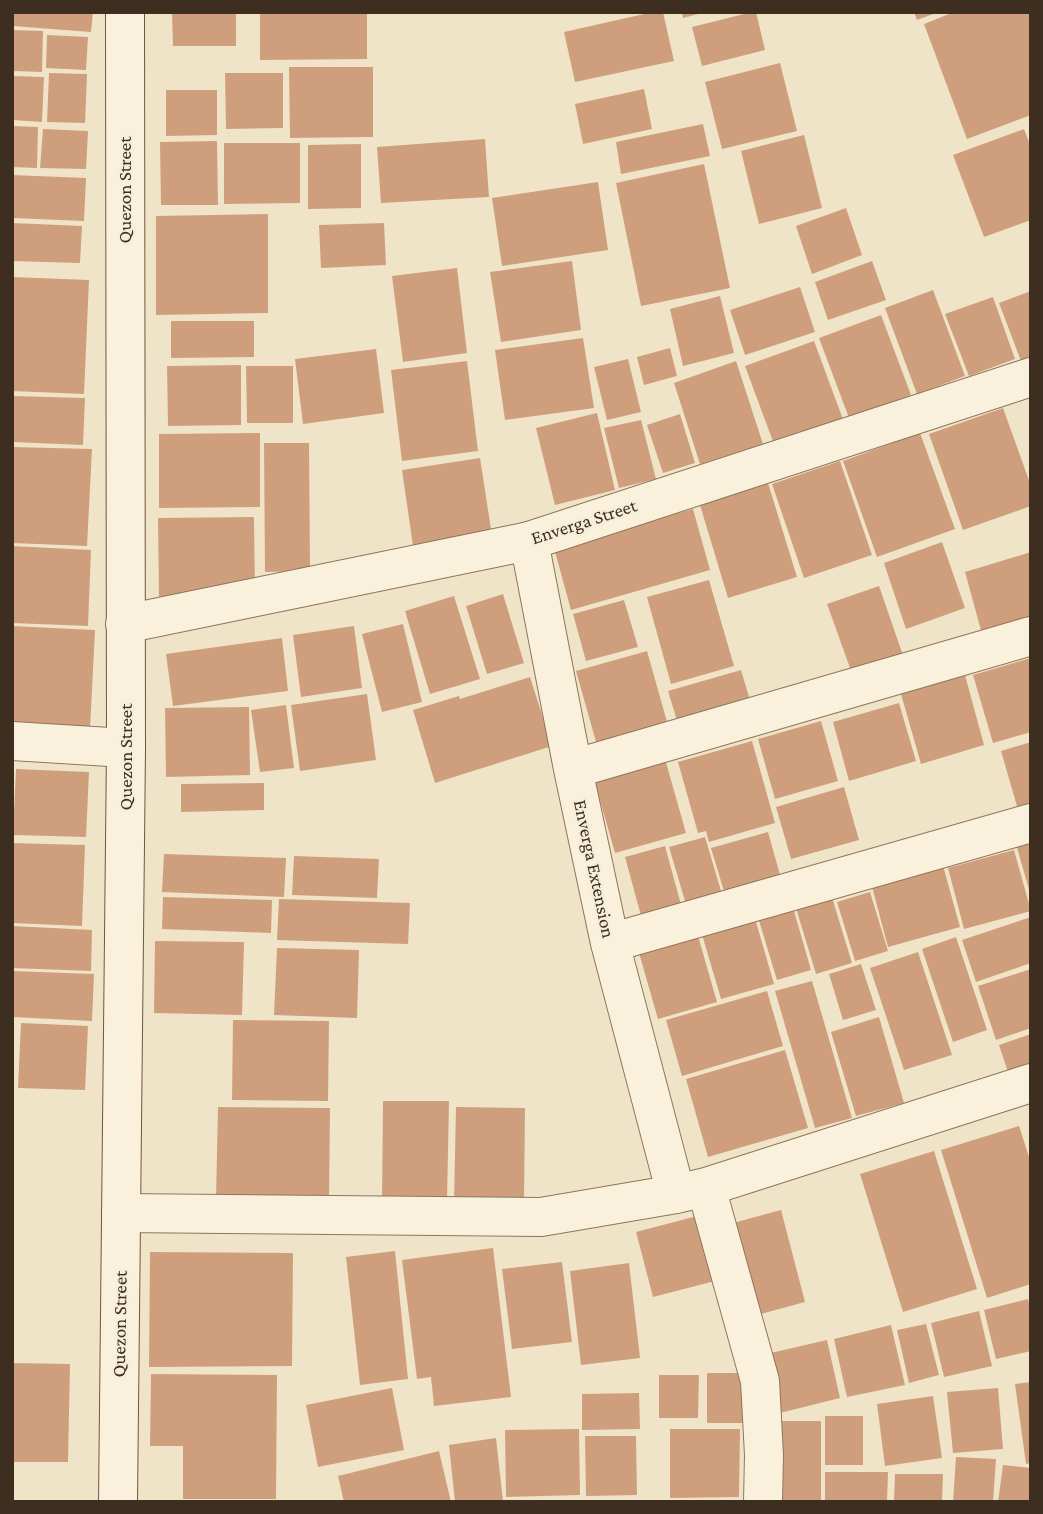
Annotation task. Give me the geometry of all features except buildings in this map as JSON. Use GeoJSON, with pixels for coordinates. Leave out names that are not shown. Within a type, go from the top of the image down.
{"type":"FeatureCollection","features":[{"type":"Feature","properties":{"kind":"street","name":"Quezon Street"},"geometry":{"type":"LineString","coordinates":[[118,1502],[126,748],[125,12]]}},
{"type":"Feature","properties":{"kind":"street","name":"Enverga Street"},"geometry":{"type":"LineString","coordinates":[[125,624],[528,541],[1031,377]]}},
{"type":"Feature","properties":{"kind":"street","name":"Enverga Extension"},"geometry":{"type":"LineString","coordinates":[[528,541],[610,943],[691,1190],[760,1381],[764,1455],[763,1502]]}},
{"type":"Feature","properties":{"kind":"street"},"geometry":{"type":"LineString","coordinates":[[573,769],[1031,636]]}},
{"type":"Feature","properties":{"kind":"street"},"geometry":{"type":"LineString","coordinates":[[12,741],[126,748]]}},
{"type":"Feature","properties":{"kind":"street"},"geometry":{"type":"LineString","coordinates":[[610,943],[1031,823]]}},
{"type":"Feature","properties":{"kind":"street"},"geometry":{"type":"LineString","coordinates":[[121,1213],[541,1217],[691,1190],[1031,1083]]}}]}
